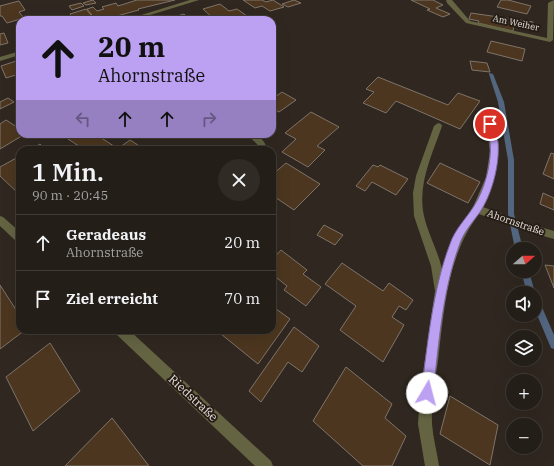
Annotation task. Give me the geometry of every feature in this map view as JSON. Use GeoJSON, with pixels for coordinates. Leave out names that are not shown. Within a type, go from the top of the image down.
{"type":"FeatureCollection","features":[{"type":"Feature","properties":{"kind":"street"},"geometry":{"type":"LineString","coordinates":[[142,16],[196,0]]}},
{"type":"Feature","properties":{"kind":"street","name":"Am Weiher"},"geometry":{"type":"LineString","coordinates":[[449,0],[449,2],[468,22],[550,40],[551,3],[554,1]]}},
{"type":"Feature","properties":{"kind":"street"},"geometry":{"type":"LineString","coordinates":[[0,59],[16,54]]}},
{"type":"Feature","properties":{"kind":"street","name":"Ahornstraße"},"geometry":{"type":"LineString","coordinates":[[441,291],[454,244],[466,223],[477,209],[486,191],[492,165],[494,143],[490,124]]}},
{"type":"Feature","properties":{"kind":"street"},"geometry":{"type":"LineString","coordinates":[[432,466],[424,424],[441,291],[436,266],[419,216],[418,193],[420,176],[438,126]]}},
{"type":"Feature","properties":{"kind":"street"},"geometry":{"type":"LineString","coordinates":[[255,138],[263,146]]}},
{"type":"Feature","properties":{"kind":"street","name":"Ahornstraße"},"geometry":{"type":"LineString","coordinates":[[477,209],[522,226],[554,235]]}},
{"type":"Feature","properties":{"kind":"street"},"geometry":{"type":"LineString","coordinates":[[0,220],[16,234]]}},
{"type":"Feature","properties":{"kind":"street","name":"Riedstraße"},"geometry":{"type":"LineString","coordinates":[[124,334],[266,466]]}},
{"type":"Feature","properties":{"kind":"building"},"geometry":{"type":"Polygon","coordinates":[[[93,0],[96,3],[86,5],[83,3],[93,0]]]}},
{"type":"Feature","properties":{"kind":"building"},"geometry":{"type":"Polygon","coordinates":[[[137,0],[175,0],[116,16],[93,16],[87,9],[93,7],[97,11],[104,9],[102,7],[116,3],[118,6],[137,0]]]}},
{"type":"Feature","properties":{"kind":"building"},"geometry":{"type":"Polygon","coordinates":[[[243,0],[262,0],[266,2],[273,0],[284,7],[270,11],[262,6],[255,8],[243,0]]]}},
{"type":"Feature","properties":{"kind":"building"},"geometry":{"type":"Polygon","coordinates":[[[294,0],[301,3],[288,7],[282,4],[294,0]]]}},
{"type":"Feature","properties":{"kind":"building"},"geometry":{"type":"Polygon","coordinates":[[[411,0],[433,0],[443,5],[436,8],[450,14],[443,17],[427,10],[430,9],[411,0]]]}},
{"type":"Feature","properties":{"kind":"building"},"geometry":{"type":"Polygon","coordinates":[[[501,0],[508,0],[531,6],[527,14],[497,7],[501,0]]]}},
{"type":"Feature","properties":{"kind":"building"},"geometry":{"type":"Polygon","coordinates":[[[19,1],[25,10],[19,12],[22,16],[16,16],[16,20],[7,23],[2,16],[0,16],[0,6],[19,1]]]}},
{"type":"Feature","properties":{"kind":"building"},"geometry":{"type":"Polygon","coordinates":[[[81,3],[84,6],[72,10],[69,6],[81,3]]]}},
{"type":"Feature","properties":{"kind":"building"},"geometry":{"type":"Polygon","coordinates":[[[220,4],[229,11],[237,9],[247,16],[211,16],[203,9],[220,4]]]}},
{"type":"Feature","properties":{"kind":"building"},"geometry":{"type":"Polygon","coordinates":[[[86,9],[92,16],[72,16],[70,14],[86,9]]]}},
{"type":"Feature","properties":{"kind":"building"},"geometry":{"type":"Polygon","coordinates":[[[471,13],[533,22],[533,30],[514,26],[513,31],[478,23],[479,21],[469,19],[471,13]]]}},
{"type":"Feature","properties":{"kind":"building"},"geometry":{"type":"Polygon","coordinates":[[[4,33],[8,43],[0,45],[0,34],[4,33]]]}},
{"type":"Feature","properties":{"kind":"building"},"geometry":{"type":"Polygon","coordinates":[[[491,41],[525,49],[522,61],[487,52],[491,41]]]}},
{"type":"Feature","properties":{"kind":"building"},"geometry":{"type":"Polygon","coordinates":[[[16,61],[16,75],[6,78],[1,66],[16,61]]]}},
{"type":"Feature","properties":{"kind":"building"},"geometry":{"type":"Polygon","coordinates":[[[470,61],[487,63],[490,72],[472,70],[470,61]]]}},
{"type":"Feature","properties":{"kind":"building"},"geometry":{"type":"Polygon","coordinates":[[[378,77],[448,105],[458,93],[480,101],[460,129],[396,101],[386,113],[363,103],[374,92],[366,89],[378,77]]]}},
{"type":"Feature","properties":{"kind":"building"},"geometry":{"type":"Polygon","coordinates":[[[282,92],[296,100],[279,112],[276,110],[276,96],[282,92]]]}},
{"type":"Feature","properties":{"kind":"building"},"geometry":{"type":"Polygon","coordinates":[[[8,98],[14,102],[0,109],[0,102],[8,98]]]}},
{"type":"Feature","properties":{"kind":"building"},"geometry":{"type":"Polygon","coordinates":[[[311,112],[339,127],[317,146],[325,150],[308,167],[282,152],[296,139],[285,133],[311,112]]]}},
{"type":"Feature","properties":{"kind":"building"},"geometry":{"type":"Polygon","coordinates":[[[6,120],[16,126],[16,138],[18,138],[0,149],[0,124],[6,120]]]}},
{"type":"Feature","properties":{"kind":"building"},"geometry":{"type":"Polygon","coordinates":[[[101,138],[114,146],[79,146],[68,139],[101,138]]]}},
{"type":"Feature","properties":{"kind":"building"},"geometry":{"type":"Polygon","coordinates":[[[130,140],[138,145],[137,146],[122,146],[130,140]]]}},
{"type":"Feature","properties":{"kind":"building"},"geometry":{"type":"Polygon","coordinates":[[[551,153],[554,154],[554,179],[543,174],[551,153]]]}},
{"type":"Feature","properties":{"kind":"building"},"geometry":{"type":"Polygon","coordinates":[[[16,158],[16,191],[0,176],[0,167],[16,158]]]}},
{"type":"Feature","properties":{"kind":"building"},"geometry":{"type":"Polygon","coordinates":[[[286,163],[320,184],[294,210],[276,198],[276,172],[286,163]]]}},
{"type":"Feature","properties":{"kind":"building"},"geometry":{"type":"Polygon","coordinates":[[[440,163],[480,182],[468,203],[427,183],[440,163]]]}},
{"type":"Feature","properties":{"kind":"building"},"geometry":{"type":"Polygon","coordinates":[[[373,165],[378,167],[380,165],[408,179],[396,195],[372,182],[365,191],[356,186],[373,165]]]}},
{"type":"Feature","properties":{"kind":"building"},"geometry":{"type":"Polygon","coordinates":[[[543,193],[554,198],[554,210],[540,204],[543,193]]]}},
{"type":"Feature","properties":{"kind":"building"},"geometry":{"type":"Polygon","coordinates":[[[324,225],[343,235],[335,245],[317,235],[324,225]]]}},
{"type":"Feature","properties":{"kind":"building"},"geometry":{"type":"Polygon","coordinates":[[[281,250],[307,270],[303,274],[321,287],[306,306],[284,290],[287,286],[276,277],[276,256],[281,250]]]}},
{"type":"Feature","properties":{"kind":"building"},"geometry":{"type":"Polygon","coordinates":[[[342,263],[383,291],[389,283],[413,300],[406,310],[399,306],[392,317],[404,325],[383,362],[340,330],[356,306],[325,284],[342,263]]]}},
{"type":"Feature","properties":{"kind":"building"},"geometry":{"type":"Polygon","coordinates":[[[545,265],[554,266],[554,288],[545,265]]]}},
{"type":"Feature","properties":{"kind":"building"},"geometry":{"type":"Polygon","coordinates":[[[0,285],[16,310],[16,334],[20,334],[0,349],[0,285]]]}},
{"type":"Feature","properties":{"kind":"building"},"geometry":{"type":"Polygon","coordinates":[[[276,309],[290,319],[258,364],[221,334],[276,334],[276,309]]]}},
{"type":"Feature","properties":{"kind":"building"},"geometry":{"type":"Polygon","coordinates":[[[294,327],[319,346],[302,372],[288,362],[261,402],[249,391],[294,327]]]}},
{"type":"Feature","properties":{"kind":"building"},"geometry":{"type":"Polygon","coordinates":[[[50,343],[80,391],[33,431],[6,377],[50,343]]]}},
{"type":"Feature","properties":{"kind":"building"},"geometry":{"type":"Polygon","coordinates":[[[346,367],[392,404],[385,418],[406,436],[392,466],[363,466],[313,421],[346,367]]]}},
{"type":"Feature","properties":{"kind":"building"},"geometry":{"type":"Polygon","coordinates":[[[450,396],[498,425],[490,465],[440,434],[450,396]]]}},
{"type":"Feature","properties":{"kind":"building"},"geometry":{"type":"Polygon","coordinates":[[[112,418],[149,466],[65,466],[112,418]]]}},
{"type":"Feature","properties":{"kind":"waterway"},"geometry":{"type":"LineString","coordinates":[[491,74],[501,102],[511,160],[511,214],[517,242]]}},
{"type":"Feature","properties":{"kind":"waterway"},"geometry":{"type":"LineString","coordinates":[[527,278],[529,286]]}},
{"type":"Feature","properties":{"kind":"waterway"},"geometry":{"type":"LineString","coordinates":[[542,317],[554,345]]}},
{"type":"Feature","properties":{"kind":"route"},"geometry":{"type":"LineString","coordinates":[[427,393],[441,291],[454,244],[466,223],[477,209],[486,191],[492,165],[494,143],[490,124]]}}]}
